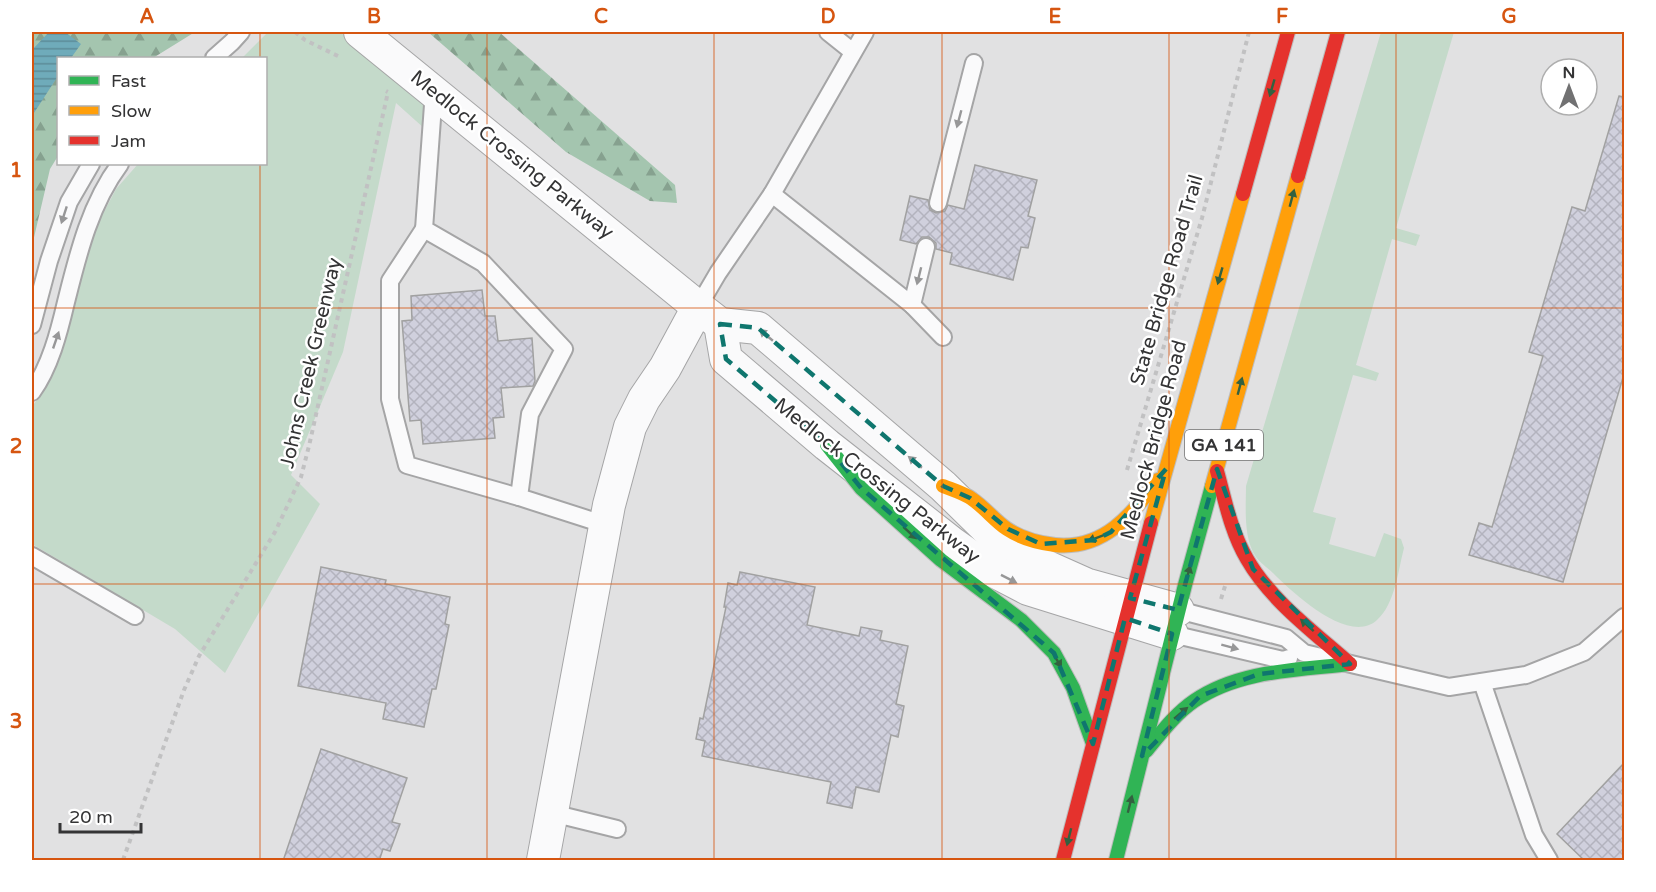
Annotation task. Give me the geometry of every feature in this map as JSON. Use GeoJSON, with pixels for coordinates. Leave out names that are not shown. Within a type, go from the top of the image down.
{"type":"FeatureCollection","features":[{"type":"Feature","properties":{"kind":"highway","name":"Medlock Bridge Road"},"geometry":{"type":"LineString","coordinates":[[1063,861],[1128,608],[1288,32]]}},
{"type":"Feature","properties":{"kind":"highway","name":"GA 141"},"geometry":{"type":"LineString","coordinates":[[1116,861],[1175,622],[1338,32]]}},
{"type":"Feature","properties":{"kind":"highway"},"geometry":{"type":"LineString","coordinates":[[827,445],[861,488],[940,560],[1021,620],[1054,653],[1073,688],[1093,744]]}},
{"type":"Feature","properties":{"kind":"highway"},"geometry":{"type":"LineString","coordinates":[[943,486],[970,498],[1008,530],[1024,539],[1041,544],[1059,545],[1095,540],[1111,532],[1138,506],[1166,468]]}},
{"type":"Feature","properties":{"kind":"highway"},"geometry":{"type":"LineString","coordinates":[[1217,469],[1236,533],[1253,569],[1286,606],[1350,664]]}},
{"type":"Feature","properties":{"kind":"highway"},"geometry":{"type":"LineString","coordinates":[[1142,756],[1172,720],[1200,696],[1235,681],[1259,674],[1350,664]]}},
{"type":"Feature","properties":{"kind":"street","name":"Medlock Crossing Parkway"},"geometry":{"type":"LineString","coordinates":[[360,32],[709,315],[758,328],[943,486],[991,533],[1041,564],[1088,585],[1128,608]]}},
{"type":"Feature","properties":{"kind":"street","name":"Medlock Crossing Parkway"},"geometry":{"type":"LineString","coordinates":[[709,315],[726,359],[827,445],[986,567],[1028,589],[1128,608],[1175,622]]}},
{"type":"Feature","properties":{"kind":"street"},"geometry":{"type":"LineString","coordinates":[[543,861],[606,525],[630,427],[644,399],[665,369],[709,315]]}},
{"type":"Feature","properties":{"kind":"lane"},"geometry":{"type":"LineString","coordinates":[[215,57],[241,32]]}},
{"type":"Feature","properties":{"kind":"lane"},"geometry":{"type":"LineString","coordinates":[[828,32],[853,52]]}},
{"type":"Feature","properties":{"kind":"lane"},"geometry":{"type":"LineString","coordinates":[[709,315],[718,273],[772,195],[865,32]]}},
{"type":"Feature","properties":{"kind":"lane"},"geometry":{"type":"LineString","coordinates":[[938,202],[974,63]]}},
{"type":"Feature","properties":{"kind":"lane"},"geometry":{"type":"LineString","coordinates":[[434,91],[424,230],[390,281],[390,399],[407,465],[606,525]]}},
{"type":"Feature","properties":{"kind":"lane"},"geometry":{"type":"LineString","coordinates":[[32,325],[49,261],[69,202],[90,165]]}},
{"type":"Feature","properties":{"kind":"lane"},"geometry":{"type":"LineString","coordinates":[[32,392],[56,342],[91,214],[119,165]]}},
{"type":"Feature","properties":{"kind":"lane"},"geometry":{"type":"LineString","coordinates":[[772,195],[912,305],[943,337]]}},
{"type":"Feature","properties":{"kind":"lane"},"geometry":{"type":"LineString","coordinates":[[424,230],[483,263],[564,349],[530,414],[519,497]]}},
{"type":"Feature","properties":{"kind":"lane"},"geometry":{"type":"LineString","coordinates":[[912,305],[926,246]]}},
{"type":"Feature","properties":{"kind":"lane"},"geometry":{"type":"LineString","coordinates":[[32,555],[135,616]]}},
{"type":"Feature","properties":{"kind":"lane"},"geometry":{"type":"LineString","coordinates":[[1175,622],[1286,638],[1304,653],[1449,687],[1526,675],[1584,652],[1624,617]]}},
{"type":"Feature","properties":{"kind":"lane"},"geometry":{"type":"LineString","coordinates":[[1175,622],[1283,660],[1304,653]]}},
{"type":"Feature","properties":{"kind":"lane"},"geometry":{"type":"LineString","coordinates":[[1482,682],[1534,835],[1549,861]]}},
{"type":"Feature","properties":{"kind":"lane"},"geometry":{"type":"LineString","coordinates":[[552,813],[617,829]]}},
{"type":"Feature","properties":{"kind":"path"},"geometry":{"type":"LineString","coordinates":[[295,32],[304,40],[349,61]]}},
{"type":"Feature","properties":{"kind":"path","name":"State Bridge Road Trail"},"geometry":{"type":"LineString","coordinates":[[1126,473],[1202,218],[1250,32]]}},
{"type":"Feature","properties":{"kind":"path","name":"Johns Creek Greenway"},"geometry":{"type":"LineString","coordinates":[[123,861],[184,690],[199,656],[275,532],[301,477],[388,92],[380,86]]}},
{"type":"Feature","properties":{"kind":"highlighted area"},"geometry":{"type":"Polygon","coordinates":[[[720,324],[758,328],[943,486],[970,498],[1008,529],[1041,544],[1095,540],[1111,532],[1166,469],[1130,598],[1178,610],[1217,469],[1253,569],[1350,664],[1259,674],[1200,696],[1142,756],[1172,634],[1125,618],[1093,744],[1054,653],[861,488],[827,445],[726,359],[720,324]]]}},
{"type":"Feature","properties":{"kind":"green space"},"geometry":{"type":"Polygon","coordinates":[[[32,32],[195,32],[155,57],[57,57],[57,158],[50,169],[32,246],[32,32]]]}},
{"type":"Feature","properties":{"kind":"green space"},"geometry":{"type":"Polygon","coordinates":[[[268,32],[340,32],[426,106],[425,129],[396,103],[343,352],[291,475],[320,504],[225,673],[175,629],[32,544],[32,407],[53,375],[95,229],[116,189],[137,165],[267,165],[267,57],[243,57],[268,32]]]}},
{"type":"Feature","properties":{"kind":"green space"},"geometry":{"type":"Polygon","coordinates":[[[428,32],[499,32],[675,185],[677,203],[650,201],[566,152],[428,32]]]}},
{"type":"Feature","properties":{"kind":"green space"},"geometry":{"type":"Polygon","coordinates":[[[1381,32],[1454,32],[1396,228],[1420,235],[1416,246],[1392,239],[1356,365],[1379,373],[1376,381],[1353,375],[1313,512],[1336,518],[1329,544],[1375,557],[1384,533],[1401,539],[1404,548],[1395,587],[1388,605],[1377,620],[1365,626],[1352,626],[1337,622],[1307,603],[1256,557],[1247,532],[1246,486],[1381,32]]]}},
{"type":"Feature","properties":{"kind":"water"},"geometry":{"type":"Polygon","coordinates":[[[49,32],[65,32],[81,44],[72,57],[57,57],[57,78],[32,116],[32,50],[49,32]]]}},
{"type":"Feature","properties":{"kind":"building"},"geometry":{"type":"Polygon","coordinates":[[[1619,96],[1624,97],[1624,374],[1563,582],[1469,555],[1479,523],[1492,527],[1543,356],[1529,352],[1572,207],[1585,211],[1619,96]]]}},
{"type":"Feature","properties":{"kind":"building"},"geometry":{"type":"Polygon","coordinates":[[[975,165],[1037,180],[1028,216],[1035,218],[1028,248],[1021,247],[1013,280],[950,264],[952,253],[936,249],[936,243],[929,237],[922,237],[916,244],[900,240],[910,196],[928,200],[930,210],[936,213],[945,211],[948,205],[964,209],[975,165]]]}},
{"type":"Feature","properties":{"kind":"building"},"geometry":{"type":"Polygon","coordinates":[[[482,290],[485,316],[495,316],[498,341],[532,338],[535,381],[533,386],[501,388],[504,417],[493,418],[495,438],[423,444],[421,420],[410,421],[402,321],[412,320],[411,296],[482,290]]]}},
{"type":"Feature","properties":{"kind":"building"},"geometry":{"type":"Polygon","coordinates":[[[321,567],[386,580],[385,584],[450,597],[445,624],[449,625],[436,689],[432,689],[424,727],[383,719],[386,703],[298,686],[321,567]]]}},
{"type":"Feature","properties":{"kind":"building"},"geometry":{"type":"Polygon","coordinates":[[[740,572],[815,587],[807,625],[859,636],[861,627],[882,631],[880,640],[908,646],[896,704],[904,706],[898,737],[891,735],[879,792],[856,787],[852,808],[827,803],[831,782],[702,756],[705,741],[696,739],[700,718],[703,719],[726,607],[724,607],[728,583],[737,585],[740,572]]]}},
{"type":"Feature","properties":{"kind":"building"},"geometry":{"type":"Polygon","coordinates":[[[321,749],[407,778],[392,822],[400,824],[390,851],[383,849],[379,861],[283,861],[321,749]]]}},
{"type":"Feature","properties":{"kind":"building"},"geometry":{"type":"Polygon","coordinates":[[[1624,763],[1624,861],[1585,861],[1557,834],[1624,763]]]}},
{"type":"Feature","properties":{"kind":"traffic: fast"},"geometry":{"type":"LineString","coordinates":[[827,445],[861,488],[941,560],[1021,620],[1054,653],[1073,688],[1093,744]]}},
{"type":"Feature","properties":{"kind":"traffic: fast"},"geometry":{"type":"LineString","coordinates":[[1116,860],[1212,486]]}},
{"type":"Feature","properties":{"kind":"traffic: fast"},"geometry":{"type":"LineString","coordinates":[[1146,751],[1168,724],[1194,701],[1211,691],[1249,677],[1269,673],[1350,664]]}},
{"type":"Feature","properties":{"kind":"traffic: slow"},"geometry":{"type":"LineString","coordinates":[[1212,486],[1298,176]]}},
{"type":"Feature","properties":{"kind":"traffic: slow"},"geometry":{"type":"LineString","coordinates":[[1151,523],[1243,194]]}},
{"type":"Feature","properties":{"kind":"traffic: slow"},"geometry":{"type":"LineString","coordinates":[[943,486],[969,497],[1003,526],[1018,535],[1042,543],[1072,545],[1088,542],[1115,528],[1158,480]]}},
{"type":"Feature","properties":{"kind":"traffic: jam"},"geometry":{"type":"LineString","coordinates":[[1243,194],[1288,32]]}},
{"type":"Feature","properties":{"kind":"traffic: jam"},"geometry":{"type":"LineString","coordinates":[[1298,176],[1338,32]]}},
{"type":"Feature","properties":{"kind":"traffic: jam"},"geometry":{"type":"LineString","coordinates":[[1217,471],[1237,538],[1257,574],[1268,589],[1294,615],[1350,664]]}},
{"type":"Feature","properties":{"kind":"traffic: jam"},"geometry":{"type":"LineString","coordinates":[[1063,860],[1151,523]]}}]}
